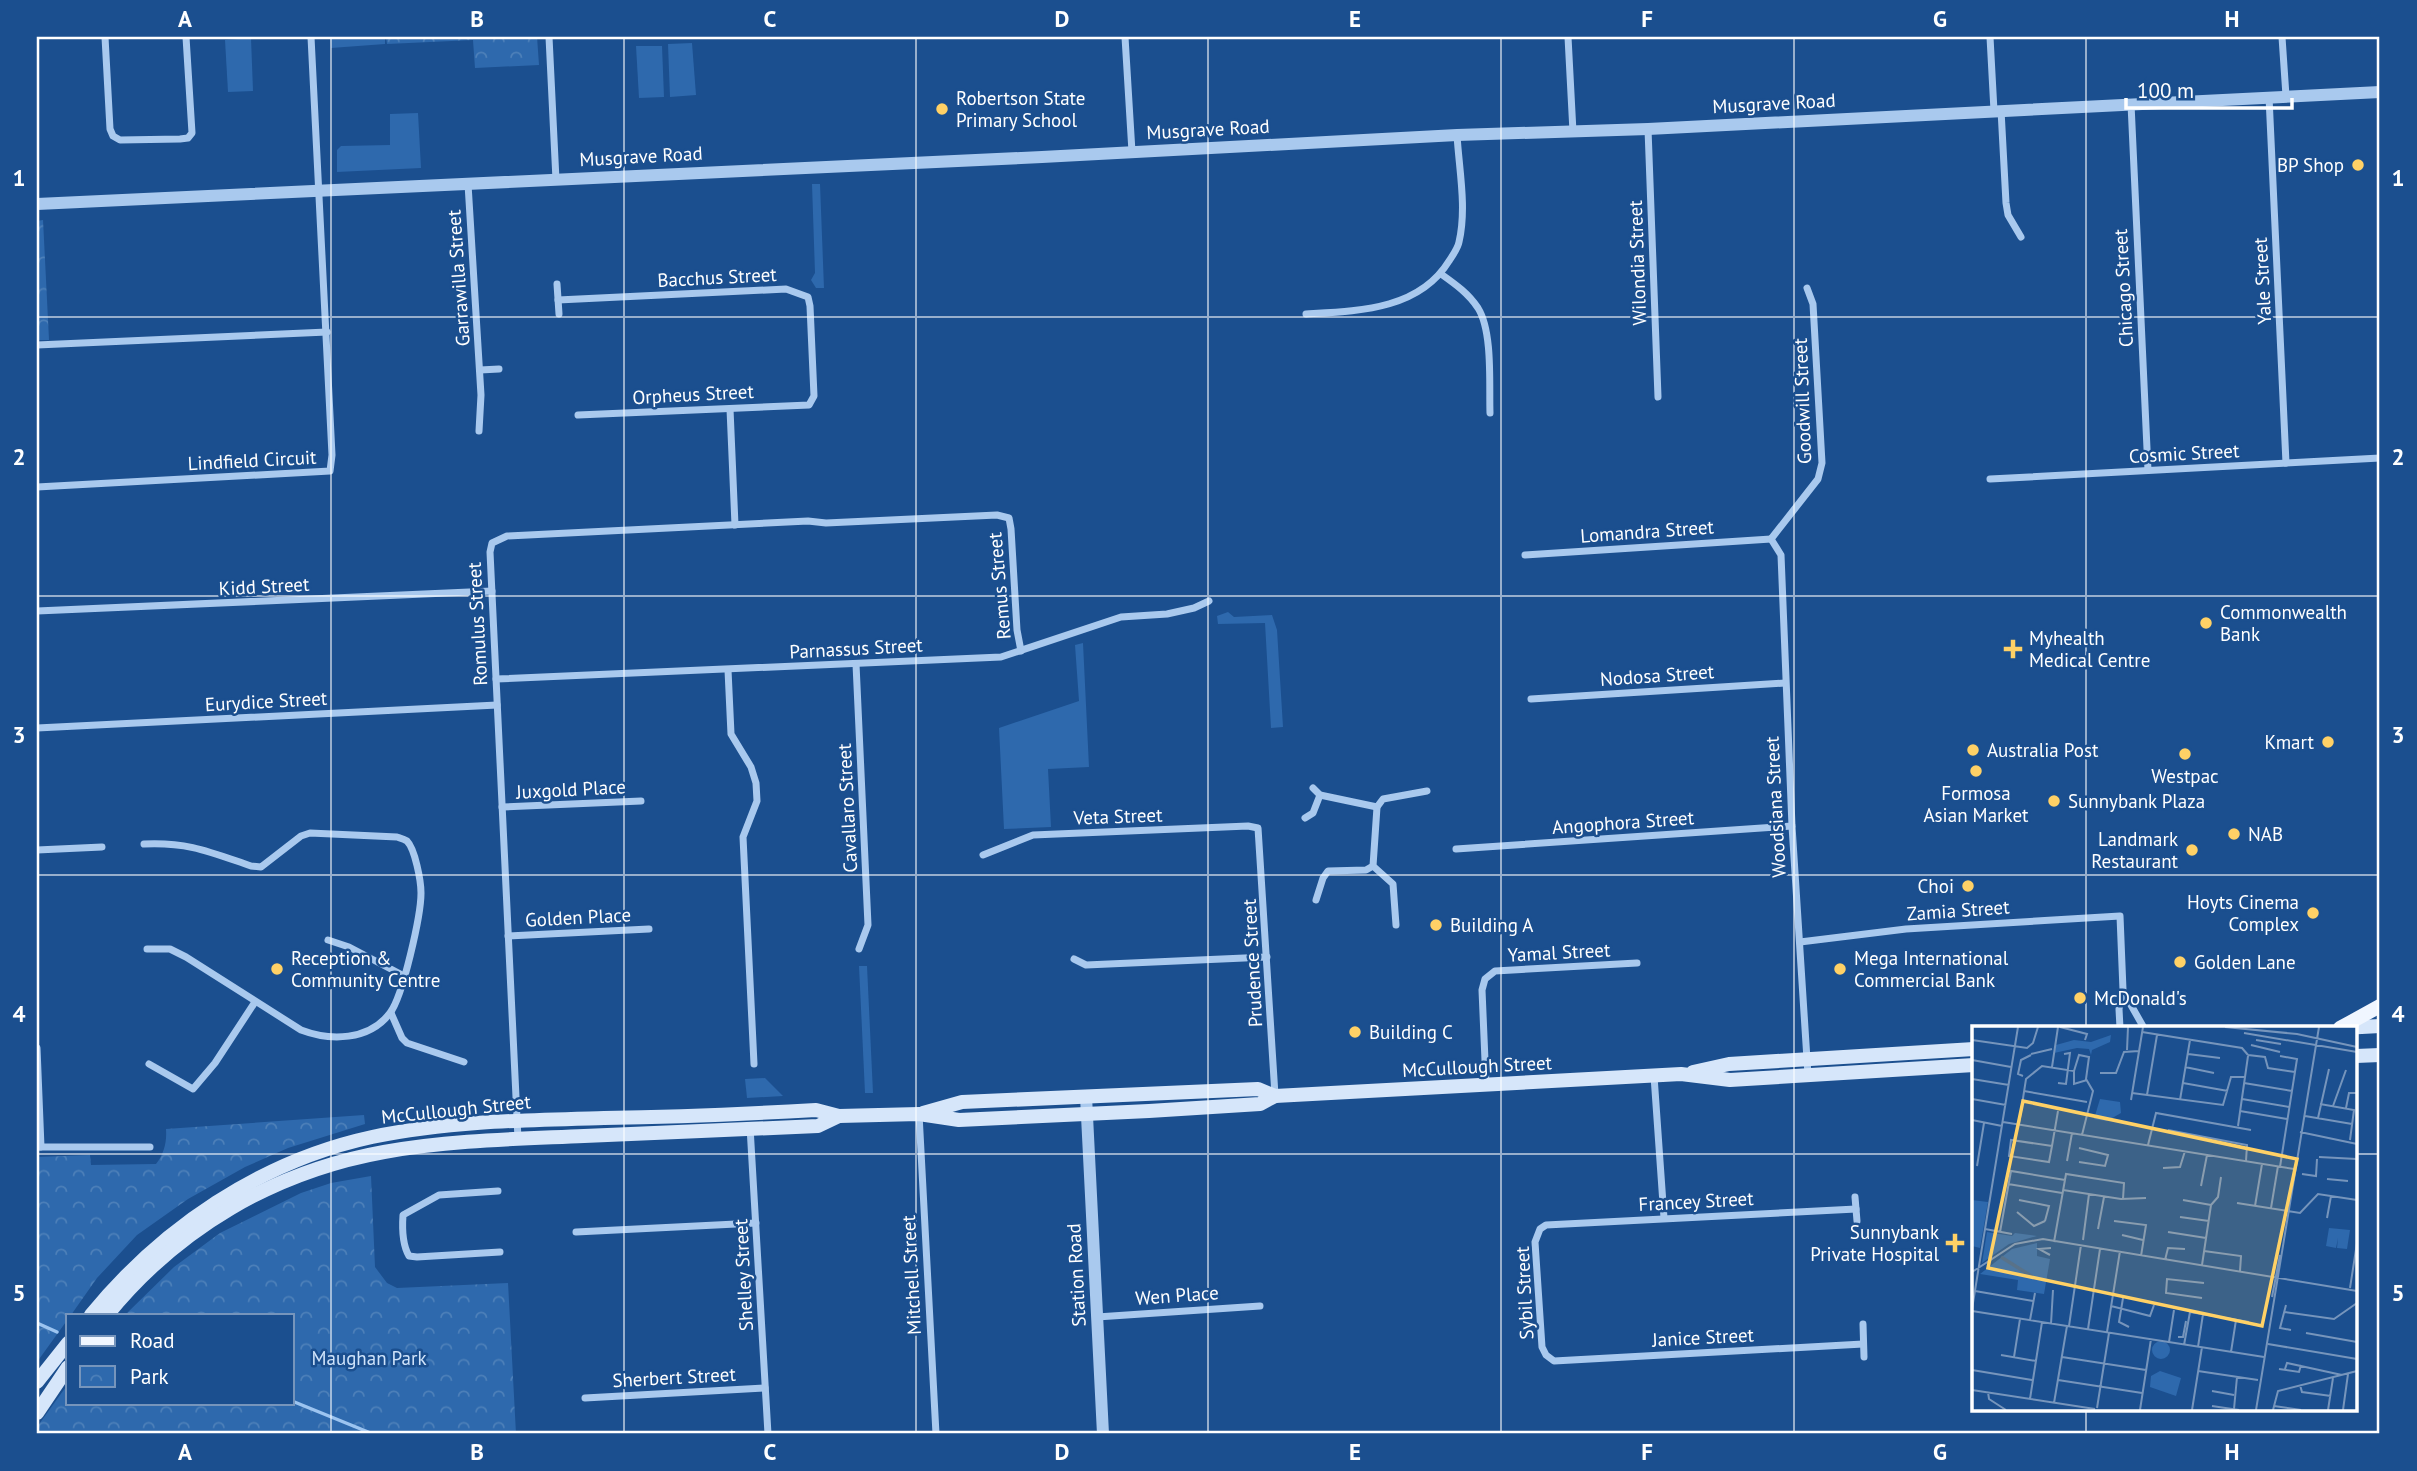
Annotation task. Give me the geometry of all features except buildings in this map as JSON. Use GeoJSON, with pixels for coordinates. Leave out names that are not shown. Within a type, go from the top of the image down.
{"type":"FeatureCollection","features":[{"type":"Feature","properties":{"kind":"main road"},"geometry":{"type":"LineString","coordinates":[[2345,1026],[2380,1006]]}},
{"type":"Feature","properties":{"kind":"main road"},"geometry":{"type":"LineString","coordinates":[[2358,1027],[2380,1026]]}},
{"type":"Feature","properties":{"kind":"main road","name":"McCullough Street"},"geometry":{"type":"LineString","coordinates":[[92,1314],[126,1276],[166,1239],[229,1193],[321,1152],[370,1137],[417,1129],[517,1121],[816,1110],[839,1116],[919,1114],[959,1120],[1087,1114],[1260,1104],[1275,1096],[1654,1076],[1681,1074],[1729,1064],[1972,1049]]}},
{"type":"Feature","properties":{"kind":"main road"},"geometry":{"type":"LineString","coordinates":[[2358,1056],[2380,1055]]}},
{"type":"Feature","properties":{"kind":"main road","name":"McCullough Street"},"geometry":{"type":"LineString","coordinates":[[1681,1074],[1730,1080],[1972,1065]]}},
{"type":"Feature","properties":{"kind":"main road","name":"McCullough Street"},"geometry":{"type":"LineString","coordinates":[[919,1114],[962,1102],[1258,1089],[1275,1096]]}},
{"type":"Feature","properties":{"kind":"main road","name":"McCullough Street"},"geometry":{"type":"LineString","coordinates":[[108,1314],[150,1268],[233,1205],[278,1182],[332,1164],[384,1152],[518,1139],[817,1126],[839,1116]]}},
{"type":"Feature","properties":{"kind":"main road"},"geometry":{"type":"LineString","coordinates":[[37,1382],[66,1346]]}},
{"type":"Feature","properties":{"kind":"main road"},"geometry":{"type":"LineString","coordinates":[[37,1413],[66,1370]]}},
{"type":"Feature","properties":{"kind":"street"},"geometry":{"type":"LineString","coordinates":[[106,37],[110,129],[113,136],[120,140],[180,139],[188,138],[192,133],[186,37]]}},
{"type":"Feature","properties":{"kind":"street","name":"Lindfield Circuit"},"geometry":{"type":"LineString","coordinates":[[37,487],[330,471],[332,455],[327,332],[311,37]]}},
{"type":"Feature","properties":{"kind":"street"},"geometry":{"type":"LineString","coordinates":[[550,37],[556,180]]}},
{"type":"Feature","properties":{"kind":"street"},"geometry":{"type":"LineString","coordinates":[[1125,37],[1132,152]]}},
{"type":"Feature","properties":{"kind":"street"},"geometry":{"type":"LineString","coordinates":[[1568,37],[1573,132]]}},
{"type":"Feature","properties":{"kind":"street"},"geometry":{"type":"LineString","coordinates":[[1990,37],[2006,203],[2008,215],[2021,237]]}},
{"type":"Feature","properties":{"kind":"street"},"geometry":{"type":"LineString","coordinates":[[2282,37],[2286,96]]}},
{"type":"Feature","properties":{"kind":"street","name":"Musgrave Road"},"geometry":{"type":"LineString","coordinates":[[37,204],[2380,92]]}},
{"type":"Feature","properties":{"kind":"street","name":"Yale Street"},"geometry":{"type":"LineString","coordinates":[[2269,97],[2286,463]]}},
{"type":"Feature","properties":{"kind":"street","name":"Chicago Street"},"geometry":{"type":"LineString","coordinates":[[2131,104],[2148,470]]}},
{"type":"Feature","properties":{"kind":"street","name":"Wilondia Street"},"geometry":{"type":"LineString","coordinates":[[1647,129],[1658,397]]}},
{"type":"Feature","properties":{"kind":"street"},"geometry":{"type":"LineString","coordinates":[[1306,314],[1353,312],[1390,305],[1425,288],[1441,274],[1459,244],[1462,214],[1457,135]]}},
{"type":"Feature","properties":{"kind":"street","name":"Garrawilla Street"},"geometry":{"type":"LineString","coordinates":[[468,184],[480,370],[479,431]]}},
{"type":"Feature","properties":{"kind":"street"},"geometry":{"type":"LineString","coordinates":[[1441,274],[1459,287],[1480,311],[1487,348],[1490,413]]}},
{"type":"Feature","properties":{"kind":"street"},"geometry":{"type":"LineString","coordinates":[[557,284],[559,314]]}},
{"type":"Feature","properties":{"kind":"street","name":"Goodwill Street"},"geometry":{"type":"LineString","coordinates":[[1771,539],[1818,480],[1822,463],[1814,304],[1807,288]]}},
{"type":"Feature","properties":{"kind":"street","name":"Bacchus Street"},"geometry":{"type":"LineString","coordinates":[[558,300],[786,289],[796,291],[808,297],[810,306],[814,396],[809,405]]}},
{"type":"Feature","properties":{"kind":"street"},"geometry":{"type":"LineString","coordinates":[[37,345],[327,332]]}},
{"type":"Feature","properties":{"kind":"street","name":"Garrawilla Street"},"geometry":{"type":"LineString","coordinates":[[480,370],[499,369]]}},
{"type":"Feature","properties":{"kind":"street","name":"Orpheus Street"},"geometry":{"type":"LineString","coordinates":[[578,415],[809,405]]}},
{"type":"Feature","properties":{"kind":"street"},"geometry":{"type":"LineString","coordinates":[[730,409],[735,525]]}},
{"type":"Feature","properties":{"kind":"street","name":"Cosmic Street"},"geometry":{"type":"LineString","coordinates":[[1990,479],[2380,458]]}},
{"type":"Feature","properties":{"kind":"street","name":"Romulus Street"},"geometry":{"type":"LineString","coordinates":[[518,1139],[490,551],[492,543],[507,536],[997,515],[1009,518]]}},
{"type":"Feature","properties":{"kind":"street","name":"Remus Street"},"geometry":{"type":"LineString","coordinates":[[1009,518],[1021,651]]}},
{"type":"Feature","properties":{"kind":"street","name":"Lomandra Street"},"geometry":{"type":"LineString","coordinates":[[1525,555],[1771,539]]}},
{"type":"Feature","properties":{"kind":"street","name":"Woodsiana Street"},"geometry":{"type":"LineString","coordinates":[[1771,539],[1781,555],[1792,827],[1808,1075]]}},
{"type":"Feature","properties":{"kind":"street","name":"Kidd Street"},"geometry":{"type":"LineString","coordinates":[[37,611],[492,591]]}},
{"type":"Feature","properties":{"kind":"street","name":"Parnassus Street"},"geometry":{"type":"LineString","coordinates":[[496,679],[1001,657],[1121,617],[1167,614],[1194,608],[1209,601]]}},
{"type":"Feature","properties":{"kind":"street","name":"Cavallaro Street"},"geometry":{"type":"LineString","coordinates":[[856,664],[868,925],[859,949]]}},
{"type":"Feature","properties":{"kind":"street"},"geometry":{"type":"LineString","coordinates":[[728,670],[731,734],[751,767],[756,783],[757,801],[743,837],[754,1064]]}},
{"type":"Feature","properties":{"kind":"street","name":"Nodosa Street"},"geometry":{"type":"LineString","coordinates":[[1531,699],[1785,683]]}},
{"type":"Feature","properties":{"kind":"street","name":"Eurydice Street"},"geometry":{"type":"LineString","coordinates":[[37,728],[497,705]]}},
{"type":"Feature","properties":{"kind":"street"},"geometry":{"type":"LineString","coordinates":[[1313,788],[1320,795],[1377,807]]}},
{"type":"Feature","properties":{"kind":"street"},"geometry":{"type":"LineString","coordinates":[[1373,866],[1377,807],[1383,799],[1427,791]]}},
{"type":"Feature","properties":{"kind":"street"},"geometry":{"type":"LineString","coordinates":[[1305,818],[1313,813],[1320,795]]}},
{"type":"Feature","properties":{"kind":"street","name":"Juxgold Place"},"geometry":{"type":"LineString","coordinates":[[502,807],[641,801]]}},
{"type":"Feature","properties":{"kind":"street","name":"Veta Street"},"geometry":{"type":"LineString","coordinates":[[983,855],[1033,835],[1248,826],[1258,828]]}},
{"type":"Feature","properties":{"kind":"street","name":"Angophora Street"},"geometry":{"type":"LineString","coordinates":[[1456,849],[1792,827]]}},
{"type":"Feature","properties":{"kind":"street","name":"Prudence Street"},"geometry":{"type":"LineString","coordinates":[[1258,828],[1275,1096]]}},
{"type":"Feature","properties":{"kind":"street"},"geometry":{"type":"LineString","coordinates":[[145,844],[172,843],[194,846],[261,867],[301,836],[310,833],[397,836],[407,841],[412,850],[421,894],[406,977],[391,1013],[362,1033],[344,1038],[320,1037],[301,1030],[170,949],[147,950]]}},
{"type":"Feature","properties":{"kind":"street"},"geometry":{"type":"LineString","coordinates":[[37,850],[102,847]]}},
{"type":"Feature","properties":{"kind":"street"},"geometry":{"type":"LineString","coordinates":[[1316,900],[1323,877],[1328,871],[1366,870],[1373,866]]}},
{"type":"Feature","properties":{"kind":"street"},"geometry":{"type":"LineString","coordinates":[[1373,866],[1393,884],[1396,925]]}},
{"type":"Feature","properties":{"kind":"street","name":"Zamia Street"},"geometry":{"type":"LineString","coordinates":[[1800,942],[1906,929],[2120,916],[2123,990]]}},
{"type":"Feature","properties":{"kind":"street","name":"Golden Place"},"geometry":{"type":"LineString","coordinates":[[508,936],[649,929]]}},
{"type":"Feature","properties":{"kind":"street"},"geometry":{"type":"LineString","coordinates":[[328,940],[349,947],[406,977]]}},
{"type":"Feature","properties":{"kind":"street"},"geometry":{"type":"LineString","coordinates":[[1074,959],[1086,965],[1267,957]]}},
{"type":"Feature","properties":{"kind":"street","name":"Yamal Street"},"geometry":{"type":"LineString","coordinates":[[1486,1084],[1482,990],[1485,979],[1495,971],[1637,963]]}},
{"type":"Feature","properties":{"kind":"street"},"geometry":{"type":"LineString","coordinates":[[2120,1026],[2119,1009],[2123,990]]}},
{"type":"Feature","properties":{"kind":"street"},"geometry":{"type":"LineString","coordinates":[[2123,990],[2143,1026]]}},
{"type":"Feature","properties":{"kind":"street"},"geometry":{"type":"LineString","coordinates":[[149,1063],[193,1089],[215,1063],[255,1002]]}},
{"type":"Feature","properties":{"kind":"street"},"geometry":{"type":"LineString","coordinates":[[391,1013],[407,1043],[464,1062]]}},
{"type":"Feature","properties":{"kind":"street"},"geometry":{"type":"LineString","coordinates":[[37,1048],[39,1147],[150,1147]]}},
{"type":"Feature","properties":{"kind":"street"},"geometry":{"type":"LineString","coordinates":[[1654,1076],[1664,1218]]}},
{"type":"Feature","properties":{"kind":"street","name":"Station Road"},"geometry":{"type":"LineString","coordinates":[[1086,1096],[1103,1434]]}},
{"type":"Feature","properties":{"kind":"street","name":"Shelley Street"},"geometry":{"type":"LineString","coordinates":[[749,1113],[768,1434]]}},
{"type":"Feature","properties":{"kind":"street","name":"Mitchell Street"},"geometry":{"type":"LineString","coordinates":[[919,1114],[936,1434]]}},
{"type":"Feature","properties":{"kind":"street"},"geometry":{"type":"LineString","coordinates":[[498,1191],[439,1195],[403,1216],[403,1223],[404,1249],[409,1256],[500,1252]]}},
{"type":"Feature","properties":{"kind":"street"},"geometry":{"type":"LineString","coordinates":[[1855,1197],[1857,1222]]}},
{"type":"Feature","properties":{"kind":"street","name":"Francey Street"},"geometry":{"type":"LineString","coordinates":[[1539,1229],[1546,1225],[1856,1209]]}},
{"type":"Feature","properties":{"kind":"street"},"geometry":{"type":"LineString","coordinates":[[576,1232],[756,1223]]}},
{"type":"Feature","properties":{"kind":"street","name":"Sybil Street"},"geometry":{"type":"LineString","coordinates":[[1539,1229],[1535,1242],[1542,1348],[1546,1355]]}},
{"type":"Feature","properties":{"kind":"street","name":"Wen Place"},"geometry":{"type":"LineString","coordinates":[[1097,1317],[1260,1306]]}},
{"type":"Feature","properties":{"kind":"street"},"geometry":{"type":"LineString","coordinates":[[1863,1324],[1864,1357]]}},
{"type":"Feature","properties":{"kind":"street","name":"Janice Street"},"geometry":{"type":"LineString","coordinates":[[1546,1355],[1554,1361],[1863,1344]]}},
{"type":"Feature","properties":{"kind":"street","name":"Sherbert Street"},"geometry":{"type":"LineString","coordinates":[[585,1398],[765,1388]]}},
{"type":"Feature","properties":{"kind":"green space"},"geometry":{"type":"Polygon","coordinates":[[[330,37],[385,37],[385,44],[331,48],[330,37]]]}},
{"type":"Feature","properties":{"kind":"green space"},"geometry":{"type":"Polygon","coordinates":[[[386,37],[537,37],[539,65],[475,68],[473,40],[387,44],[386,37]]]}},
{"type":"Feature","properties":{"kind":"green space"},"geometry":{"type":"Polygon","coordinates":[[[251,38],[253,91],[228,92],[225,40],[251,38]]]}},
{"type":"Feature","properties":{"kind":"green space"},"geometry":{"type":"Polygon","coordinates":[[[692,43],[696,95],[670,97],[668,44],[692,43]]]}},
{"type":"Feature","properties":{"kind":"green space"},"geometry":{"type":"Polygon","coordinates":[[[636,46],[662,46],[664,97],[639,98],[636,46]]]}},
{"type":"Feature","properties":{"kind":"green space"},"geometry":{"type":"Polygon","coordinates":[[[418,113],[421,168],[337,172],[337,150],[341,146],[390,145],[390,114],[418,113]]]}},
{"type":"Feature","properties":{"kind":"green space"},"geometry":{"type":"Polygon","coordinates":[[[812,184],[820,184],[824,288],[816,288],[811,280],[815,273],[812,184]]]}},
{"type":"Feature","properties":{"kind":"green space"},"geometry":{"type":"Polygon","coordinates":[[[43,220],[49,340],[37,340],[37,221],[43,220]]]}},
{"type":"Feature","properties":{"kind":"green space"},"geometry":{"type":"Polygon","coordinates":[[[1228,612],[1234,617],[1272,615],[1277,630],[1283,727],[1271,728],[1265,623],[1218,624],[1217,616],[1228,612]]]}},
{"type":"Feature","properties":{"kind":"green space"},"geometry":{"type":"Polygon","coordinates":[[[1083,643],[1089,767],[1048,769],[1051,827],[1004,829],[999,728],[1079,701],[1075,645],[1083,643]]]}},
{"type":"Feature","properties":{"kind":"green space"},"geometry":{"type":"Polygon","coordinates":[[[859,966],[867,966],[873,1093],[865,1093],[859,966]]]}},
{"type":"Feature","properties":{"kind":"green space"},"geometry":{"type":"Polygon","coordinates":[[[765,1078],[783,1096],[747,1098],[745,1079],[765,1078]]]}},
{"type":"Feature","properties":{"kind":"green space"},"geometry":{"type":"Polygon","coordinates":[[[364,1115],[365,1124],[288,1148],[245,1167],[188,1199],[137,1235],[97,1278],[72,1314],[66,1314],[66,1322],[37,1362],[37,1157],[90,1155],[91,1165],[156,1164],[164,1148],[166,1129],[364,1115]]]}},
{"type":"Feature","properties":{"kind":"green space","name":"Maughan Park"},"geometry":{"type":"Polygon","coordinates":[[[371,1176],[375,1267],[387,1283],[397,1288],[508,1283],[516,1434],[37,1434],[37,1427],[66,1387],[66,1404],[294,1404],[294,1314],[126,1314],[174,1267],[220,1233],[301,1193],[331,1183],[371,1176]]]}},
{"type":"Feature","properties":{"kind":"waterway"},"geometry":{"type":"LineString","coordinates":[[37,1323],[57,1332]]}},
{"type":"Feature","properties":{"kind":"waterway"},"geometry":{"type":"LineString","coordinates":[[294,1402],[373,1434]]}},
{"type":"Feature","properties":{"kind":"place","name":"Robertson State Primary School"},"geometry":{"type":"Point","coordinates":[942,109]}},
{"type":"Feature","properties":{"kind":"place","name":"BP Shop"},"geometry":{"type":"Point","coordinates":[2358,165]}},
{"type":"Feature","properties":{"kind":"place","name":"Commonwealth Bank"},"geometry":{"type":"Point","coordinates":[2206,623]}},
{"type":"Feature","properties":{"kind":"place","name":"Myhealth Medical Centre"},"geometry":{"type":"Point","coordinates":[2013,649]}},
{"type":"Feature","properties":{"kind":"place","name":"Kmart"},"geometry":{"type":"Point","coordinates":[2328,742]}},
{"type":"Feature","properties":{"kind":"place","name":"Australia Post"},"geometry":{"type":"Point","coordinates":[1973,750]}},
{"type":"Feature","properties":{"kind":"place","name":"Westpac"},"geometry":{"type":"Point","coordinates":[2185,754]}},
{"type":"Feature","properties":{"kind":"place","name":"Formosa Asian Market"},"geometry":{"type":"Point","coordinates":[1976,771]}},
{"type":"Feature","properties":{"kind":"place","name":"Sunnybank Plaza"},"geometry":{"type":"Point","coordinates":[2054,801]}},
{"type":"Feature","properties":{"kind":"place","name":"NAB"},"geometry":{"type":"Point","coordinates":[2234,834]}},
{"type":"Feature","properties":{"kind":"place","name":"Landmark Restaurant"},"geometry":{"type":"Point","coordinates":[2192,850]}},
{"type":"Feature","properties":{"kind":"place","name":"Choi"},"geometry":{"type":"Point","coordinates":[1968,886]}},
{"type":"Feature","properties":{"kind":"place","name":"Hoyts Cinema Complex"},"geometry":{"type":"Point","coordinates":[2313,913]}},
{"type":"Feature","properties":{"kind":"place","name":"Building A"},"geometry":{"type":"Point","coordinates":[1436,925]}},
{"type":"Feature","properties":{"kind":"place","name":"Golden Lane"},"geometry":{"type":"Point","coordinates":[2180,962]}},
{"type":"Feature","properties":{"kind":"place","name":"Reception & Community Centre"},"geometry":{"type":"Point","coordinates":[277,969]}},
{"type":"Feature","properties":{"kind":"place","name":"Mega International Commercial Bank"},"geometry":{"type":"Point","coordinates":[1840,969]}},
{"type":"Feature","properties":{"kind":"place","name":"McDonald's"},"geometry":{"type":"Point","coordinates":[2080,998]}},
{"type":"Feature","properties":{"kind":"place","name":"Building C"},"geometry":{"type":"Point","coordinates":[1355,1032]}},
{"type":"Feature","properties":{"kind":"place","name":"Sunnybank Private Hospital"},"geometry":{"type":"Point","coordinates":[1955,1243]}}]}
